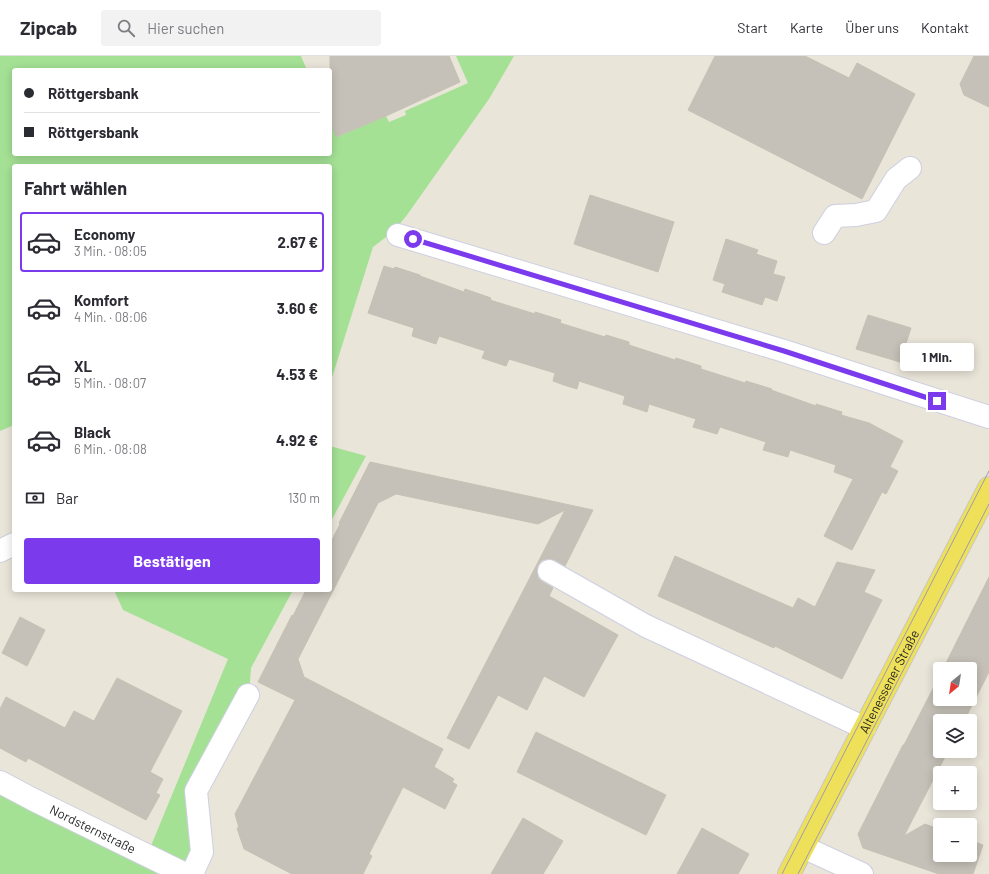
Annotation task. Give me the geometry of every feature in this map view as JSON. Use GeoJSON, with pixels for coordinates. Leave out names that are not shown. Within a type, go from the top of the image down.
{"type":"FeatureCollection","features":[{"type":"Feature","properties":{"kind":"main road","name":"Altenessener Straße"},"geometry":{"type":"LineString","coordinates":[[789,874],[989,488]]}},
{"type":"Feature","properties":{"kind":"street"},"geometry":{"type":"LineString","coordinates":[[824,233],[835,216],[856,215],[876,211],[896,179],[910,168]]}},
{"type":"Feature","properties":{"kind":"street"},"geometry":{"type":"LineString","coordinates":[[398,234],[784,351],[989,417]]}},
{"type":"Feature","properties":{"kind":"street"},"geometry":{"type":"LineString","coordinates":[[0,551],[12,545]]}},
{"type":"Feature","properties":{"kind":"street"},"geometry":{"type":"LineString","coordinates":[[549,570],[646,626],[865,728]]}},
{"type":"Feature","properties":{"kind":"street"},"geometry":{"type":"LineString","coordinates":[[192,874],[202,852],[196,790],[248,695]]}},
{"type":"Feature","properties":{"kind":"street","name":"Nordsternstraße"},"geometry":{"type":"LineString","coordinates":[[0,782],[185,874]]}},
{"type":"Feature","properties":{"kind":"street"},"geometry":{"type":"LineString","coordinates":[[803,847],[862,874]]}},
{"type":"Feature","properties":{"kind":"green space"},"geometry":{"type":"Polygon","coordinates":[[[0,56],[301,56],[306,68],[12,68],[12,156],[332,156],[332,126],[337,137],[386,116],[389,122],[406,115],[405,111],[468,83],[456,56],[514,56],[489,99],[407,215],[394,231],[373,247],[332,378],[332,164],[12,164],[12,426],[0,431],[0,56]]]}},
{"type":"Feature","properties":{"kind":"green space"},"geometry":{"type":"Polygon","coordinates":[[[332,447],[366,456],[332,519],[332,447]]]}},
{"type":"Feature","properties":{"kind":"green space"},"geometry":{"type":"Polygon","coordinates":[[[115,592],[292,592],[251,668],[249,694],[193,790],[200,852],[190,874],[148,853],[228,659],[123,610],[115,592]]]}},
{"type":"Feature","properties":{"kind":"green space"},"geometry":{"type":"Polygon","coordinates":[[[0,787],[171,874],[0,874],[0,787]]]}},
{"type":"Feature","properties":{"kind":"building"},"geometry":{"type":"Polygon","coordinates":[[[330,56],[449,56],[460,82],[336,137],[332,127],[332,68],[330,68],[330,56]]]}},
{"type":"Feature","properties":{"kind":"building"},"geometry":{"type":"Polygon","coordinates":[[[715,56],[805,56],[849,78],[857,63],[915,94],[862,199],[688,110],[715,56]]]}},
{"type":"Feature","properties":{"kind":"building"},"geometry":{"type":"Polygon","coordinates":[[[974,56],[989,56],[989,107],[964,95],[960,84],[974,56]]]}},
{"type":"Feature","properties":{"kind":"building"},"geometry":{"type":"Polygon","coordinates":[[[590,195],[674,222],[658,272],[574,244],[590,195]]]}},
{"type":"Feature","properties":{"kind":"building"},"geometry":{"type":"Polygon","coordinates":[[[726,239],[758,250],[756,254],[777,261],[773,274],[785,277],[777,301],[765,297],[762,305],[722,292],[725,284],[713,280],[726,239]]]}},
{"type":"Feature","properties":{"kind":"building"},"geometry":{"type":"Polygon","coordinates":[[[384,266],[394,269],[395,267],[420,275],[464,292],[465,289],[491,298],[490,300],[535,314],[535,312],[561,320],[560,323],[605,337],[606,335],[629,342],[629,345],[675,360],[676,358],[701,366],[701,369],[745,383],[746,381],[772,389],[771,390],[816,406],[816,404],[842,412],[841,415],[869,423],[903,441],[890,467],[898,471],[886,494],[882,492],[852,550],[824,536],[853,479],[834,472],[836,465],[790,450],[788,457],[763,450],[766,442],[720,427],[717,434],[693,427],[696,419],[649,404],[647,412],[623,404],[625,396],[579,381],[577,389],[564,385],[553,381],[555,373],[509,359],[506,366],[482,358],[485,351],[439,336],[436,344],[412,336],[414,328],[368,313],[384,266]]]}},
{"type":"Feature","properties":{"kind":"building"},"geometry":{"type":"Polygon","coordinates":[[[868,315],[911,328],[900,362],[856,349],[868,315]]]}},
{"type":"Feature","properties":{"kind":"building"},"geometry":{"type":"Polygon","coordinates":[[[370,462],[593,510],[565,566],[555,560],[542,560],[538,565],[538,578],[553,588],[549,596],[618,635],[584,697],[544,676],[527,710],[498,695],[469,749],[447,738],[565,510],[538,524],[396,494],[378,503],[298,659],[304,677],[443,749],[434,767],[454,779],[452,782],[457,785],[445,809],[403,787],[369,854],[372,856],[363,874],[292,874],[244,849],[237,828],[239,828],[235,814],[295,700],[258,682],[305,592],[332,592],[332,540],[340,524],[339,523],[370,462]]]}},
{"type":"Feature","properties":{"kind":"building"},"geometry":{"type":"Polygon","coordinates":[[[675,556],[793,608],[798,598],[815,607],[837,562],[875,570],[864,592],[882,600],[842,679],[775,646],[774,648],[658,596],[675,556]]]}},
{"type":"Feature","properties":{"kind":"building"},"geometry":{"type":"Polygon","coordinates":[[[989,577],[989,672],[977,696],[977,662],[946,662],[989,577]]]}},
{"type":"Feature","properties":{"kind":"building"},"geometry":{"type":"Polygon","coordinates":[[[20,617],[45,630],[27,666],[2,653],[20,617]]]}},
{"type":"Feature","properties":{"kind":"building"},"geometry":{"type":"Polygon","coordinates":[[[117,678],[182,711],[150,772],[163,779],[156,793],[160,795],[146,820],[28,758],[26,762],[0,748],[0,709],[6,697],[65,728],[74,711],[94,721],[117,678]]]}},
{"type":"Feature","properties":{"kind":"building"},"geometry":{"type":"Polygon","coordinates":[[[933,689],[933,706],[972,706],[968,714],[933,714],[933,758],[944,758],[940,766],[933,766],[933,780],[904,836],[925,824],[933,827],[933,862],[977,862],[977,843],[983,845],[973,874],[939,874],[863,848],[858,834],[933,689]]]}},
{"type":"Feature","properties":{"kind":"building"},"geometry":{"type":"Polygon","coordinates":[[[536,732],[666,795],[646,835],[517,772],[536,732]]]}},
{"type":"Feature","properties":{"kind":"building"},"geometry":{"type":"Polygon","coordinates":[[[523,818],[563,841],[543,874],[491,874],[523,818]]]}},
{"type":"Feature","properties":{"kind":"building"},"geometry":{"type":"Polygon","coordinates":[[[702,828],[749,854],[738,874],[677,874],[702,828]]]}},
{"type":"Feature","properties":{"kind":"tram line"},"geometry":{"type":"LineString","coordinates":[[782,874],[989,471]]}},
{"type":"Feature","properties":{"kind":"tram line"},"geometry":{"type":"LineString","coordinates":[[798,874],[989,504]]}},
{"type":"Feature","properties":{"kind":"route"},"geometry":{"type":"LineString","coordinates":[[413,239],[784,351],[937,401]]}}]}
